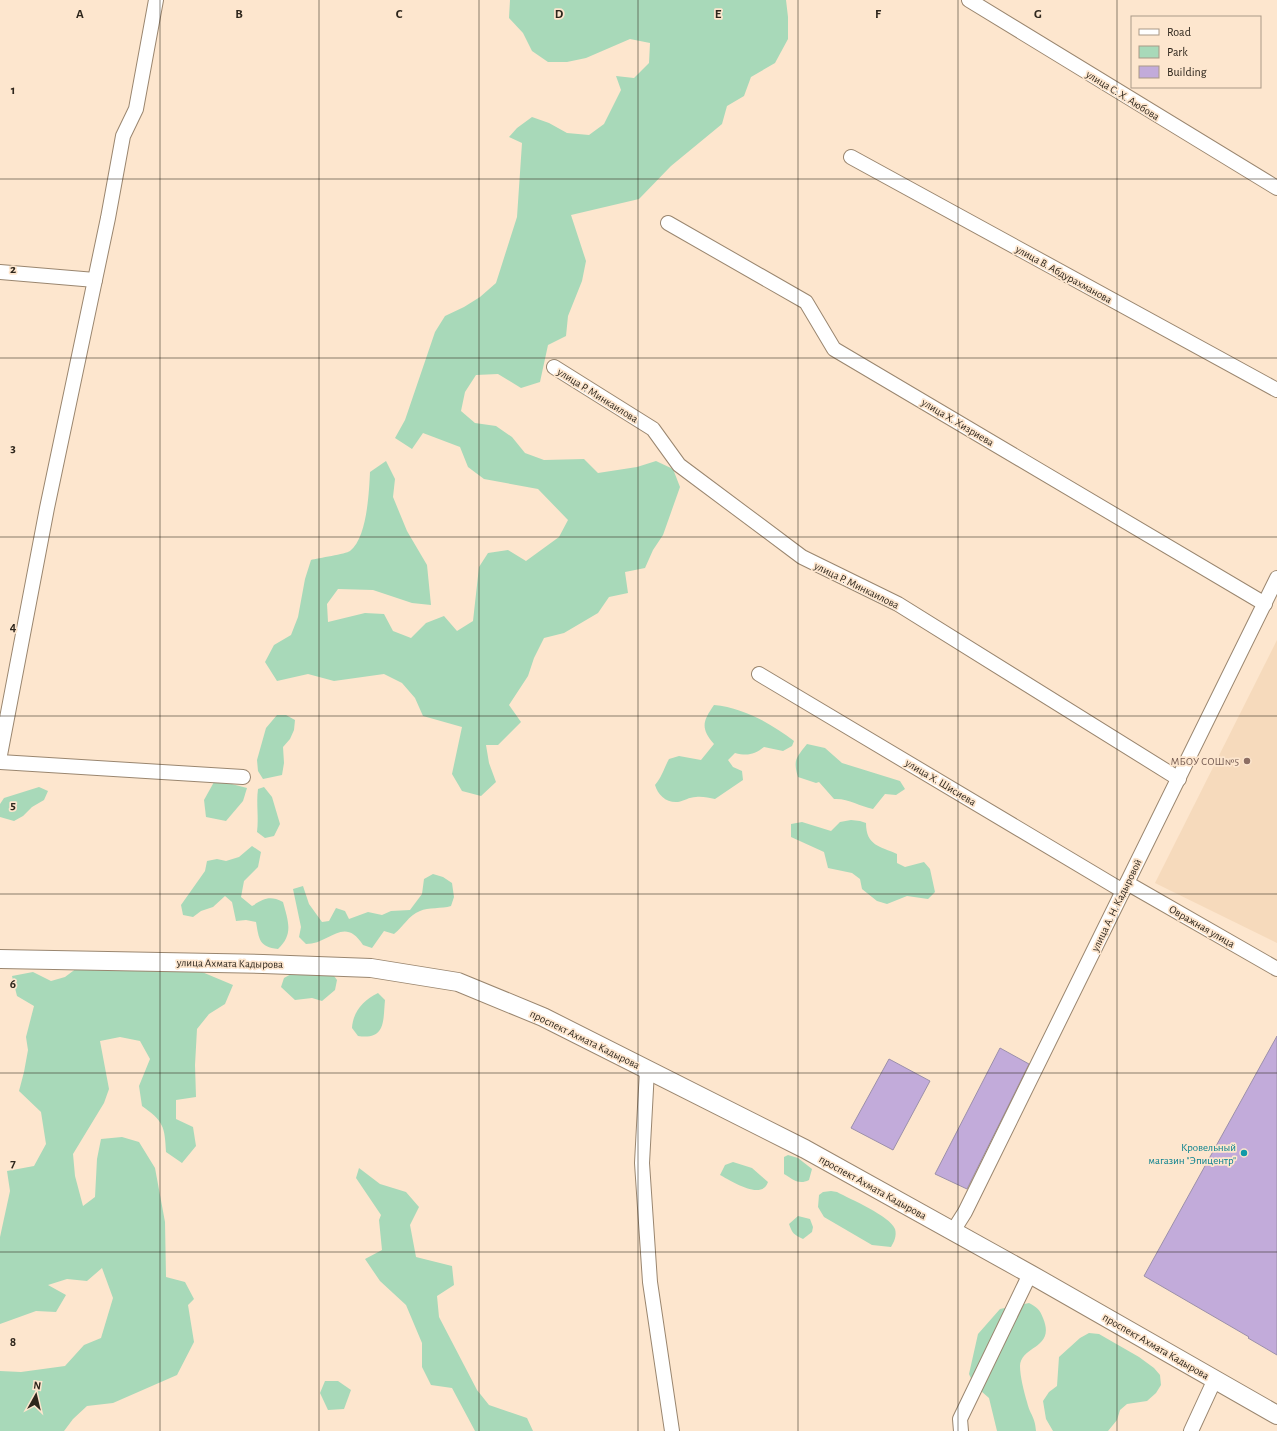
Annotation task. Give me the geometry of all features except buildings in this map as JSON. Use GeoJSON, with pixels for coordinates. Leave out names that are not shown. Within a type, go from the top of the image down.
{"type":"FeatureCollection","features":[{"type":"Feature","properties":{"kind":"street"},"geometry":{"type":"LineString","coordinates":[[0,755],[47,508],[95,280],[123,136],[136,109],[156,0]]}},
{"type":"Feature","properties":{"kind":"street","name":"улица С. Х. Аюбова"},"geometry":{"type":"LineString","coordinates":[[969,0],[1158,117],[1277,188]]}},
{"type":"Feature","properties":{"kind":"street","name":"улица В. Абдурахманова"},"geometry":{"type":"LineString","coordinates":[[851,157],[1277,390]]}},
{"type":"Feature","properties":{"kind":"street","name":"улица Х. Хизриева"},"geometry":{"type":"LineString","coordinates":[[668,223],[806,302],[834,349],[1265,604]]}},
{"type":"Feature","properties":{"kind":"street"},"geometry":{"type":"LineString","coordinates":[[0,272],[95,280]]}},
{"type":"Feature","properties":{"kind":"street","name":"улица Р. Минкаилова"},"geometry":{"type":"LineString","coordinates":[[554,367],[653,429],[679,465],[802,557],[898,604],[1179,778]]}},
{"type":"Feature","properties":{"kind":"street","name":"улица А. Н. Кадыровой"},"geometry":{"type":"LineString","coordinates":[[953,1231],[965,1212],[1265,604],[1276,585]]}},
{"type":"Feature","properties":{"kind":"street","name":"улица Х. Шисиева"},"geometry":{"type":"LineString","coordinates":[[759,674],[1125,887]]}},
{"type":"Feature","properties":{"kind":"street"},"geometry":{"type":"LineString","coordinates":[[0,762],[243,778]]}},
{"type":"Feature","properties":{"kind":"street","name":"Овражная улица"},"geometry":{"type":"LineString","coordinates":[[1125,887],[1277,969]]}},
{"type":"Feature","properties":{"kind":"street","name":"улица Ахмата Кадырова"},"geometry":{"type":"LineString","coordinates":[[0,959],[262,964],[371,968],[458,982]]}},
{"type":"Feature","properties":{"kind":"street","name":"проспект Ахмата Кадырова"},"geometry":{"type":"LineString","coordinates":[[458,982],[543,1017],[805,1149],[1030,1274],[1277,1415]]}},
{"type":"Feature","properties":{"kind":"street"},"geometry":{"type":"LineString","coordinates":[[647,1070],[642,1163],[649,1266],[672,1431]]}},
{"type":"Feature","properties":{"kind":"street"},"geometry":{"type":"LineString","coordinates":[[961,1431],[960,1419],[1030,1274]]}},
{"type":"Feature","properties":{"kind":"street"},"geometry":{"type":"LineString","coordinates":[[1191,1431],[1215,1379]]}},
{"type":"Feature","properties":{"kind":"shaded area","name":"МБОУ СОШ№5"},"geometry":{"type":"Polygon","coordinates":[[[1277,640],[1277,943],[1155,883],[1277,640]]]}},
{"type":"Feature","properties":{"kind":"green space"},"geometry":{"type":"Polygon","coordinates":[[[510,0],[786,0],[788,39],[775,63],[751,77],[744,96],[727,106],[722,124],[671,166],[639,199],[571,215],[586,261],[582,281],[568,316],[566,336],[548,345],[540,382],[521,388],[498,374],[476,375],[465,392],[461,411],[475,423],[496,426],[512,437],[525,453],[544,460],[584,459],[598,473],[637,467],[656,461],[673,469],[680,487],[663,535],[653,550],[645,568],[625,572],[628,593],[609,597],[598,613],[564,633],[544,638],[534,658],[528,676],[509,705],[521,722],[498,745],[486,745],[489,763],[496,782],[481,796],[462,791],[452,774],[462,727],[423,716],[415,698],[402,683],[384,674],[334,681],[308,674],[277,681],[265,662],[274,645],[291,635],[298,617],[305,579],[311,560],[350,551],[356,545],[364,526],[370,472],[386,461],[395,479],[393,497],[407,531],[427,565],[431,605],[412,603],[373,590],[338,589],[327,604],[328,622],[365,613],[384,614],[393,631],[411,638],[426,623],[444,616],[457,631],[473,621],[479,567],[488,553],[508,550],[526,561],[559,537],[568,520],[538,489],[484,479],[468,467],[460,447],[423,433],[412,449],[395,438],[405,420],[435,332],[445,316],[480,297],[496,283],[517,217],[522,143],[509,137],[517,128],[532,117],[549,123],[567,133],[589,135],[604,124],[621,90],[616,76],[634,78],[649,63],[650,43],[630,39],[586,58],[567,62],[548,62],[532,51],[523,33],[509,18],[510,0]]]}},
{"type":"Feature","properties":{"kind":"green space"},"geometry":{"type":"Polygon","coordinates":[[[714,705],[736,709],[766,722],[794,741],[792,746],[783,751],[764,747],[757,752],[750,754],[735,753],[728,760],[733,767],[742,771],[743,780],[715,799],[698,797],[678,802],[666,800],[660,795],[655,785],[669,759],[679,756],[701,760],[714,744],[705,729],[705,720],[714,705]]]}},
{"type":"Feature","properties":{"kind":"green space"},"geometry":{"type":"Polygon","coordinates":[[[277,715],[286,715],[295,720],[294,730],[290,739],[283,747],[284,763],[282,775],[263,779],[258,771],[257,760],[266,728],[277,715]]]}},
{"type":"Feature","properties":{"kind":"green space"},"geometry":{"type":"Polygon","coordinates":[[[807,744],[825,748],[842,763],[900,781],[905,789],[896,795],[885,794],[873,809],[849,801],[834,799],[819,782],[816,783],[798,777],[796,759],[807,744]]]}},
{"type":"Feature","properties":{"kind":"green space"},"geometry":{"type":"Polygon","coordinates":[[[214,782],[224,782],[247,788],[243,801],[226,821],[206,817],[204,800],[214,782]]]}},
{"type":"Feature","properties":{"kind":"green space"},"geometry":{"type":"Polygon","coordinates":[[[39,787],[48,791],[44,800],[14,821],[0,817],[0,804],[4,798],[39,787]]]}},
{"type":"Feature","properties":{"kind":"green space"},"geometry":{"type":"Polygon","coordinates":[[[264,787],[272,797],[280,824],[274,836],[265,838],[257,832],[258,789],[264,787]]]}},
{"type":"Feature","properties":{"kind":"green space"},"geometry":{"type":"Polygon","coordinates":[[[851,820],[866,823],[868,836],[871,841],[880,847],[897,854],[897,863],[905,867],[924,862],[930,869],[935,892],[928,899],[907,896],[887,904],[877,901],[862,889],[860,879],[852,873],[828,868],[824,852],[791,837],[791,824],[802,822],[831,831],[840,822],[851,820]]]}},
{"type":"Feature","properties":{"kind":"green space"},"geometry":{"type":"Polygon","coordinates":[[[252,846],[261,852],[258,867],[244,881],[241,897],[252,906],[260,901],[270,898],[283,902],[288,921],[288,933],[278,949],[263,944],[259,937],[256,922],[246,920],[236,921],[232,902],[225,896],[213,907],[201,911],[193,917],[183,915],[181,905],[205,871],[207,861],[217,859],[226,861],[239,857],[252,846]]]}},
{"type":"Feature","properties":{"kind":"green space"},"geometry":{"type":"Polygon","coordinates":[[[433,874],[443,877],[452,883],[454,897],[451,906],[427,909],[416,913],[409,918],[394,934],[384,931],[372,948],[363,945],[356,936],[349,932],[336,933],[315,943],[306,944],[299,937],[301,927],[293,889],[303,886],[309,904],[322,922],[329,921],[336,908],[345,911],[349,919],[368,912],[382,915],[391,911],[410,910],[422,894],[424,879],[433,874]]]}},
{"type":"Feature","properties":{"kind":"green space"},"geometry":{"type":"Polygon","coordinates":[[[81,965],[202,972],[233,985],[225,1004],[209,1014],[197,1029],[195,1065],[196,1097],[176,1100],[176,1119],[193,1127],[196,1146],[182,1163],[166,1152],[165,1136],[162,1125],[159,1120],[142,1106],[139,1086],[150,1059],[140,1041],[120,1037],[100,1041],[109,1089],[104,1103],[73,1154],[75,1176],[83,1206],[95,1197],[97,1159],[101,1139],[122,1137],[139,1142],[155,1168],[165,1222],[166,1277],[185,1282],[194,1299],[188,1305],[194,1342],[177,1375],[113,1403],[87,1406],[73,1419],[64,1431],[0,1431],[0,1371],[21,1372],[65,1366],[84,1345],[101,1338],[113,1298],[102,1268],[87,1281],[67,1279],[48,1285],[66,1295],[56,1312],[36,1311],[0,1324],[0,1237],[10,1191],[7,1171],[34,1166],[46,1144],[41,1112],[19,1091],[28,1050],[26,1037],[34,1006],[17,996],[12,976],[33,972],[51,981],[65,977],[81,965]]]}},
{"type":"Feature","properties":{"kind":"green space"},"geometry":{"type":"Polygon","coordinates":[[[331,972],[337,980],[335,990],[322,1001],[312,998],[295,1000],[281,987],[284,978],[293,973],[331,972]]]}},
{"type":"Feature","properties":{"kind":"green space"},"geometry":{"type":"Polygon","coordinates":[[[378,993],[385,1000],[383,1022],[381,1027],[374,1035],[358,1036],[352,1028],[354,1017],[363,1003],[378,993]]]}},
{"type":"Feature","properties":{"kind":"green space"},"geometry":{"type":"Polygon","coordinates":[[[788,1155],[798,1158],[812,1169],[809,1180],[799,1182],[784,1174],[784,1157],[788,1155]]]}},
{"type":"Feature","properties":{"kind":"green space"},"geometry":{"type":"Polygon","coordinates":[[[733,1162],[752,1168],[768,1182],[765,1187],[760,1190],[753,1190],[738,1185],[720,1175],[725,1165],[733,1162]]]}},
{"type":"Feature","properties":{"kind":"green space"},"geometry":{"type":"Polygon","coordinates":[[[359,1168],[380,1184],[406,1192],[419,1207],[410,1225],[416,1257],[452,1266],[454,1285],[437,1296],[439,1317],[477,1390],[489,1405],[527,1418],[533,1431],[475,1431],[452,1388],[431,1385],[422,1367],[422,1343],[406,1305],[380,1281],[365,1259],[382,1250],[379,1220],[381,1215],[356,1178],[359,1168]]]}},
{"type":"Feature","properties":{"kind":"green space"},"geometry":{"type":"Polygon","coordinates":[[[823,1192],[837,1192],[869,1208],[892,1224],[896,1234],[891,1247],[872,1245],[824,1217],[818,1207],[819,1195],[823,1192]]]}},
{"type":"Feature","properties":{"kind":"green space"},"geometry":{"type":"Polygon","coordinates":[[[798,1216],[810,1219],[813,1227],[812,1232],[803,1239],[791,1230],[789,1224],[798,1216]]]}},
{"type":"Feature","properties":{"kind":"green space"},"geometry":{"type":"Polygon","coordinates":[[[1029,1303],[1036,1307],[1039,1311],[1046,1328],[1045,1336],[1042,1341],[1026,1354],[1022,1359],[1020,1366],[1023,1389],[1035,1422],[1036,1431],[997,1431],[989,1398],[974,1385],[969,1374],[978,1334],[1000,1309],[1029,1303]]]}},
{"type":"Feature","properties":{"kind":"green space"},"geometry":{"type":"Polygon","coordinates":[[[1089,1333],[1099,1334],[1139,1357],[1154,1368],[1160,1375],[1161,1385],[1156,1393],[1147,1401],[1127,1404],[1120,1410],[1117,1420],[1108,1431],[1053,1431],[1046,1419],[1043,1401],[1049,1392],[1057,1386],[1059,1357],[1080,1338],[1089,1333]]]}},
{"type":"Feature","properties":{"kind":"green space"},"geometry":{"type":"Polygon","coordinates":[[[325,1381],[338,1381],[351,1390],[344,1409],[328,1410],[320,1393],[325,1381]]]}},
{"type":"Feature","properties":{"kind":"place","name":"МБОУ СОШ№5"},"geometry":{"type":"Point","coordinates":[1247,761]}},
{"type":"Feature","properties":{"kind":"place","name":"Кровельный магазин \"Эпицентр\""},"geometry":{"type":"Point","coordinates":[1244,1153]}}]}
